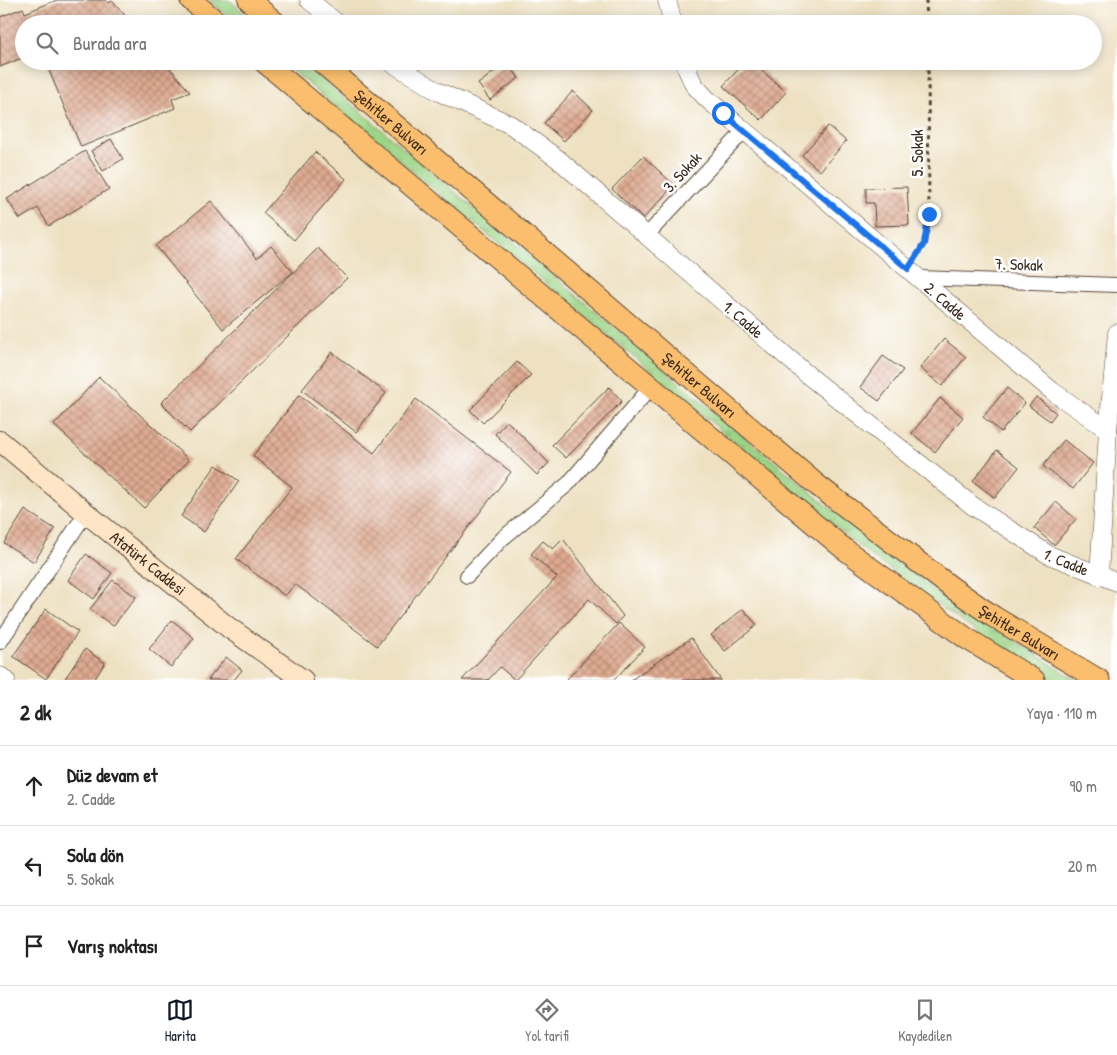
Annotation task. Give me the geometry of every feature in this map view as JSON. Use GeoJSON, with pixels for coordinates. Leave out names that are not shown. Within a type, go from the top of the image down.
{"type":"FeatureCollection","features":[{"type":"Feature","properties":{"kind":"main road"},"geometry":{"type":"LineString","coordinates":[[191,0],[208,15]]}},
{"type":"Feature","properties":{"kind":"main road"},"geometry":{"type":"LineString","coordinates":[[249,0],[266,15]]}},
{"type":"Feature","properties":{"kind":"main road","name":"Şehitler Bulvarı"},"geometry":{"type":"LineString","coordinates":[[274,70],[843,548],[966,638],[1034,680]]}},
{"type":"Feature","properties":{"kind":"main road","name":"Şehitler Bulvarı"},"geometry":{"type":"LineString","coordinates":[[331,70],[817,486],[903,552],[987,612],[1099,680]]}},
{"type":"Feature","properties":{"kind":"main road","name":"Atatürk Caddesi"},"geometry":{"type":"LineString","coordinates":[[0,441],[86,513],[228,626],[303,680]]}},
{"type":"Feature","properties":{"kind":"street"},"geometry":{"type":"LineString","coordinates":[[308,0],[327,15]]}},
{"type":"Feature","properties":{"kind":"street"},"geometry":{"type":"LineString","coordinates":[[667,0],[671,15]]}},
{"type":"Feature","properties":{"kind":"street","name":"1. Cadde"},"geometry":{"type":"LineString","coordinates":[[404,70],[437,90],[511,125],[558,159],[816,382],[972,506],[1028,544],[1049,555],[1117,582]]}},
{"type":"Feature","properties":{"kind":"street","name":"2. Cadde"},"geometry":{"type":"LineString","coordinates":[[688,70],[694,86],[744,130],[1052,391],[1108,430]]}},
{"type":"Feature","properties":{"kind":"street","name":"3. Sokak"},"geometry":{"type":"LineString","coordinates":[[646,236],[744,130]]}},
{"type":"Feature","properties":{"kind":"street","name":"7. Sokak"},"geometry":{"type":"LineString","coordinates":[[913,273],[1117,285]]}},
{"type":"Feature","properties":{"kind":"street"},"geometry":{"type":"LineString","coordinates":[[1099,576],[1108,430],[1117,333]]}},
{"type":"Feature","properties":{"kind":"street"},"geometry":{"type":"LineString","coordinates":[[467,576],[503,538],[568,484],[651,387]]}},
{"type":"Feature","properties":{"kind":"street"},"geometry":{"type":"LineString","coordinates":[[0,642],[86,513]]}},
{"type":"Feature","properties":{"kind":"street"},"geometry":{"type":"LineString","coordinates":[[0,676],[6,680]]}},
{"type":"Feature","properties":{"kind":"path"},"geometry":{"type":"LineString","coordinates":[[926,0],[927,15]]}},
{"type":"Feature","properties":{"kind":"path","name":"5. Sokak"},"geometry":{"type":"LineString","coordinates":[[913,273],[924,244],[929,214],[928,70]]}},
{"type":"Feature","properties":{"kind":"green space"},"geometry":{"type":"Polygon","coordinates":[[[209,0],[229,0],[246,15],[226,15],[209,0]]]}},
{"type":"Feature","properties":{"kind":"green space"},"geometry":{"type":"Polygon","coordinates":[[[292,70],[312,70],[690,392],[854,528],[937,592],[1076,680],[1054,680],[981,635],[872,557],[292,70]]]}},
{"type":"Feature","properties":{"kind":"building"},"geometry":{"type":"Polygon","coordinates":[[[57,0],[106,0],[108,3],[113,1],[125,15],[15,15],[15,61],[0,67],[0,17],[23,8],[25,13],[57,0]]]}},
{"type":"Feature","properties":{"kind":"building"},"geometry":{"type":"Polygon","coordinates":[[[49,70],[172,70],[190,92],[172,99],[175,108],[81,147],[49,70]]]}},
{"type":"Feature","properties":{"kind":"building"},"geometry":{"type":"Polygon","coordinates":[[[496,70],[513,70],[519,78],[490,100],[478,84],[496,70]]]}},
{"type":"Feature","properties":{"kind":"building"},"geometry":{"type":"Polygon","coordinates":[[[738,70],[761,70],[786,92],[761,120],[723,86],[738,70]]]}},
{"type":"Feature","properties":{"kind":"building"},"geometry":{"type":"Polygon","coordinates":[[[573,91],[593,110],[564,141],[544,123],[573,91]]]}},
{"type":"Feature","properties":{"kind":"building"},"geometry":{"type":"Polygon","coordinates":[[[828,126],[846,141],[820,171],[802,155],[828,126]]]}},
{"type":"Feature","properties":{"kind":"building"},"geometry":{"type":"Polygon","coordinates":[[[111,139],[123,159],[103,171],[91,151],[111,139]]]}},
{"type":"Feature","properties":{"kind":"building"},"geometry":{"type":"Polygon","coordinates":[[[85,151],[109,189],[49,226],[38,208],[20,219],[7,199],[85,151]]]}},
{"type":"Feature","properties":{"kind":"building"},"geometry":{"type":"Polygon","coordinates":[[[315,152],[346,179],[294,240],[263,213],[315,152]]]}},
{"type":"Feature","properties":{"kind":"building"},"geometry":{"type":"Polygon","coordinates":[[[643,156],[674,185],[643,219],[612,189],[643,156]]]}},
{"type":"Feature","properties":{"kind":"building"},"geometry":{"type":"Polygon","coordinates":[[[907,187],[909,225],[875,226],[874,203],[866,203],[866,188],[907,187]]]}},
{"type":"Feature","properties":{"kind":"building"},"geometry":{"type":"Polygon","coordinates":[[[211,201],[257,258],[271,246],[293,272],[223,329],[156,246],[211,201]]]}},
{"type":"Feature","properties":{"kind":"building"},"geometry":{"type":"Polygon","coordinates":[[[318,248],[347,278],[190,432],[161,403],[318,248]]]}},
{"type":"Feature","properties":{"kind":"building"},"geometry":{"type":"Polygon","coordinates":[[[944,339],[966,357],[942,386],[920,368],[944,339]]]}},
{"type":"Feature","properties":{"kind":"building"},"geometry":{"type":"Polygon","coordinates":[[[332,352],[386,393],[356,432],[302,390],[332,352]]]}},
{"type":"Feature","properties":{"kind":"building"},"geometry":{"type":"Polygon","coordinates":[[[883,356],[903,370],[879,401],[860,387],[883,356]]]}},
{"type":"Feature","properties":{"kind":"building"},"geometry":{"type":"Polygon","coordinates":[[[517,362],[531,375],[483,423],[470,410],[517,362]]]}},
{"type":"Feature","properties":{"kind":"building"},"geometry":{"type":"Polygon","coordinates":[[[99,377],[189,460],[144,508],[54,425],[99,377]]]}},
{"type":"Feature","properties":{"kind":"building"},"geometry":{"type":"Polygon","coordinates":[[[609,387],[622,401],[566,458],[552,445],[609,387]]]}},
{"type":"Feature","properties":{"kind":"building"},"geometry":{"type":"Polygon","coordinates":[[[1007,388],[1025,403],[1001,432],[983,417],[1007,388]]]}},
{"type":"Feature","properties":{"kind":"building"},"geometry":{"type":"Polygon","coordinates":[[[299,395],[374,453],[416,399],[511,472],[377,646],[295,584],[285,596],[236,559],[292,487],[253,456],[299,395]]]}},
{"type":"Feature","properties":{"kind":"building"},"geometry":{"type":"Polygon","coordinates":[[[1036,397],[1056,413],[1050,421],[1029,406],[1036,397]]]}},
{"type":"Feature","properties":{"kind":"building"},"geometry":{"type":"Polygon","coordinates":[[[940,398],[963,417],[935,452],[912,433],[940,398]]]}},
{"type":"Feature","properties":{"kind":"building"},"geometry":{"type":"Polygon","coordinates":[[[507,421],[549,463],[537,475],[495,434],[507,421]]]}},
{"type":"Feature","properties":{"kind":"building"},"geometry":{"type":"Polygon","coordinates":[[[1064,440],[1093,463],[1073,489],[1043,466],[1064,440]]]}},
{"type":"Feature","properties":{"kind":"building"},"geometry":{"type":"Polygon","coordinates":[[[997,450],[1019,467],[995,498],[973,481],[997,450]]]}},
{"type":"Feature","properties":{"kind":"building"},"geometry":{"type":"Polygon","coordinates":[[[216,465],[239,481],[204,532],[181,516],[216,465]]]}},
{"type":"Feature","properties":{"kind":"building"},"geometry":{"type":"Polygon","coordinates":[[[1056,502],[1076,519],[1054,545],[1034,528],[1056,502]]]}},
{"type":"Feature","properties":{"kind":"building"},"geometry":{"type":"Polygon","coordinates":[[[25,510],[55,529],[34,562],[4,543],[25,510]]]}},
{"type":"Feature","properties":{"kind":"building"},"geometry":{"type":"Polygon","coordinates":[[[563,539],[623,616],[616,624],[589,599],[515,680],[500,667],[488,680],[462,680],[557,577],[531,554],[543,541],[553,549],[563,539]]]}},
{"type":"Feature","properties":{"kind":"building"},"geometry":{"type":"Polygon","coordinates":[[[86,554],[112,573],[94,599],[68,580],[86,554]]]}},
{"type":"Feature","properties":{"kind":"building"},"geometry":{"type":"Polygon","coordinates":[[[113,580],[136,597],[113,626],[90,609],[113,580]]]}},
{"type":"Feature","properties":{"kind":"building"},"geometry":{"type":"Polygon","coordinates":[[[46,609],[78,632],[46,679],[13,656],[46,609]]]}},
{"type":"Feature","properties":{"kind":"building"},"geometry":{"type":"Polygon","coordinates":[[[743,609],[757,625],[725,651],[711,635],[743,609]]]}},
{"type":"Feature","properties":{"kind":"building"},"geometry":{"type":"Polygon","coordinates":[[[172,620],[194,638],[171,667],[149,649],[172,620]]]}},
{"type":"Feature","properties":{"kind":"building"},"geometry":{"type":"Polygon","coordinates":[[[619,623],[645,647],[614,680],[566,680],[619,623]]]}},
{"type":"Feature","properties":{"kind":"building"},"geometry":{"type":"Polygon","coordinates":[[[691,638],[721,680],[631,680],[691,638]]]}},
{"type":"Feature","properties":{"kind":"building"},"geometry":{"type":"Polygon","coordinates":[[[85,649],[105,663],[94,680],[64,680],[85,649]]]}},
{"type":"Feature","properties":{"kind":"building"},"geometry":{"type":"Polygon","coordinates":[[[226,657],[242,670],[234,680],[208,680],[226,657]]]}},
{"type":"Feature","properties":{"kind":"route"},"geometry":{"type":"LineString","coordinates":[[723,113],[908,269],[924,244],[928,230],[929,214]]}}]}
